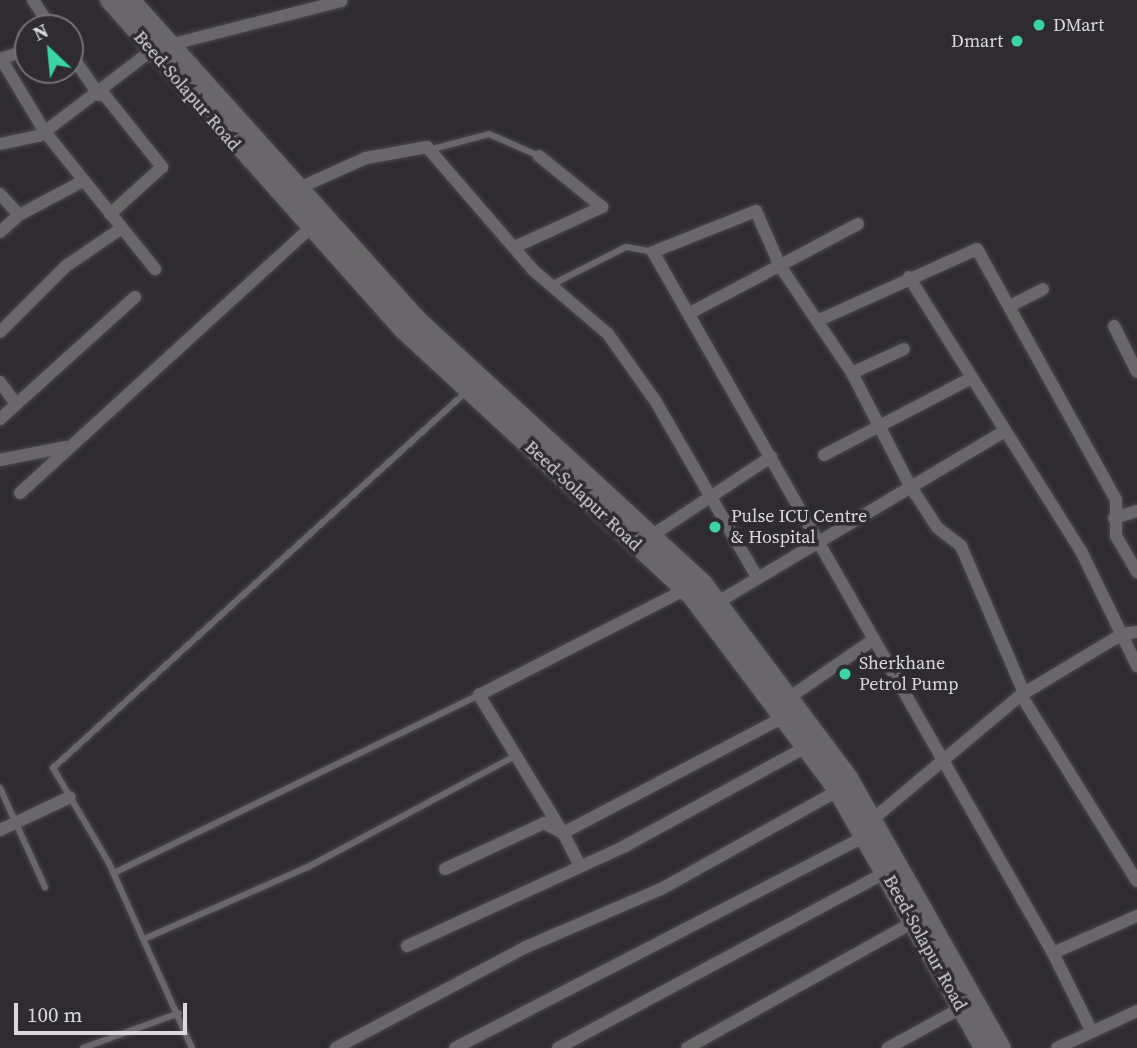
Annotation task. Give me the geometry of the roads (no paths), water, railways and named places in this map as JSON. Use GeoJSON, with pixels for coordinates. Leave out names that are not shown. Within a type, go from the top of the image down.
{"type":"FeatureCollection","features":[{"type":"Feature","properties":{"kind":"main road","name":"Beed-Solapur Road"},"geometry":{"type":"LineString","coordinates":[[109,0],[309,229],[468,390],[684,590],[784,717],[837,791],[983,1048]]}},
{"type":"Feature","properties":{"kind":"main road","name":"Beed-Solapur Road"},"geometry":{"type":"LineString","coordinates":[[131,0],[297,189],[415,317],[651,536],[718,602],[790,697],[873,819],[1002,1048]]}},
{"type":"Feature","properties":{"kind":"street"},"geometry":{"type":"LineString","coordinates":[[169,45],[341,1]]}},
{"type":"Feature","properties":{"kind":"street"},"geometry":{"type":"LineString","coordinates":[[0,144],[45,132],[101,94],[151,51]]}},
{"type":"Feature","properties":{"kind":"street"},"geometry":{"type":"LineString","coordinates":[[2,61],[45,132],[110,214],[119,230],[155,269]]}},
{"type":"Feature","properties":{"kind":"street"},"geometry":{"type":"LineString","coordinates":[[84,71],[162,167],[110,214]]}},
{"type":"Feature","properties":{"kind":"street"},"geometry":{"type":"LineString","coordinates":[[297,189],[366,158],[429,150],[551,285],[608,334],[711,497],[757,577]]}},
{"type":"Feature","properties":{"kind":"street"},"geometry":{"type":"LineString","coordinates":[[517,246],[602,206],[539,156]]}},
{"type":"Feature","properties":{"kind":"street"},"geometry":{"type":"LineString","coordinates":[[0,232],[19,215],[83,181]]}},
{"type":"Feature","properties":{"kind":"street"},"geometry":{"type":"LineString","coordinates":[[0,194],[19,215]]}},
{"type":"Feature","properties":{"kind":"street"},"geometry":{"type":"LineString","coordinates":[[1091,1030],[1053,953],[653,252],[748,210],[756,211],[780,266],[852,373],[909,484],[937,527],[961,546],[1022,694],[1137,881]]}},
{"type":"Feature","properties":{"kind":"street"},"geometry":{"type":"LineString","coordinates":[[690,313],[858,224]]}},
{"type":"Feature","properties":{"kind":"street"},"geometry":{"type":"LineString","coordinates":[[20,493],[309,229]]}},
{"type":"Feature","properties":{"kind":"street"},"geometry":{"type":"LineString","coordinates":[[0,332],[66,266],[119,230]]}},
{"type":"Feature","properties":{"kind":"street"},"geometry":{"type":"LineString","coordinates":[[817,321],[909,277],[977,249],[1116,500],[1116,536],[1136,565]]}},
{"type":"Feature","properties":{"kind":"street"},"geometry":{"type":"LineString","coordinates":[[909,277],[1003,432],[1082,553],[1137,666]]}},
{"type":"Feature","properties":{"kind":"street"},"geometry":{"type":"LineString","coordinates":[[1010,306],[1043,289]]}},
{"type":"Feature","properties":{"kind":"street"},"geometry":{"type":"LineString","coordinates":[[0,419],[135,297]]}},
{"type":"Feature","properties":{"kind":"street"},"geometry":{"type":"LineString","coordinates":[[1114,326],[1137,372]]}},
{"type":"Feature","properties":{"kind":"street"},"geometry":{"type":"LineString","coordinates":[[852,373],[904,349]]}},
{"type":"Feature","properties":{"kind":"street"},"geometry":{"type":"LineString","coordinates":[[824,455],[971,378]]}},
{"type":"Feature","properties":{"kind":"street"},"geometry":{"type":"LineString","coordinates":[[0,382],[16,404]]}},
{"type":"Feature","properties":{"kind":"street"},"geometry":{"type":"LineString","coordinates":[[718,602],[909,484],[1003,432]]}},
{"type":"Feature","properties":{"kind":"street"},"geometry":{"type":"LineString","coordinates":[[0,460],[72,445]]}},
{"type":"Feature","properties":{"kind":"street"},"geometry":{"type":"LineString","coordinates":[[651,536],[771,457]]}},
{"type":"Feature","properties":{"kind":"street"},"geometry":{"type":"LineString","coordinates":[[1114,518],[1137,511]]}},
{"type":"Feature","properties":{"kind":"street"},"geometry":{"type":"LineString","coordinates":[[580,866],[563,833],[513,757],[479,695],[684,590]]}},
{"type":"Feature","properties":{"kind":"street"},"geometry":{"type":"LineString","coordinates":[[873,819],[941,757],[1022,694],[1122,634],[1137,632]]}},
{"type":"Feature","properties":{"kind":"street"},"geometry":{"type":"LineString","coordinates":[[790,697],[873,640]]}},
{"type":"Feature","properties":{"kind":"street"},"geometry":{"type":"LineString","coordinates":[[563,833],[784,717]]}},
{"type":"Feature","properties":{"kind":"street"},"geometry":{"type":"LineString","coordinates":[[407,946],[580,866],[806,747]]}},
{"type":"Feature","properties":{"kind":"street"},"geometry":{"type":"LineString","coordinates":[[336,1048],[526,947],[663,888],[837,791]]}},
{"type":"Feature","properties":{"kind":"street"},"geometry":{"type":"LineString","coordinates":[[0,830],[71,797]]}},
{"type":"Feature","properties":{"kind":"street"},"geometry":{"type":"LineString","coordinates":[[445,869],[544,823],[563,833]]}},
{"type":"Feature","properties":{"kind":"street"},"geometry":{"type":"LineString","coordinates":[[455,1048],[864,837]]}},
{"type":"Feature","properties":{"kind":"street"},"geometry":{"type":"LineString","coordinates":[[558,1048],[885,873]]}},
{"type":"Feature","properties":{"kind":"street"},"geometry":{"type":"LineString","coordinates":[[1053,953],[1137,916]]}},
{"type":"Feature","properties":{"kind":"street"},"geometry":{"type":"LineString","coordinates":[[687,1048],[913,922]]}},
{"type":"Feature","properties":{"kind":"street"},"geometry":{"type":"LineString","coordinates":[[888,1048],[961,1008]]}},
{"type":"Feature","properties":{"kind":"street"},"geometry":{"type":"LineString","coordinates":[[1057,1048],[1137,1011]]}},
{"type":"Feature","properties":{"kind":"lane"},"geometry":{"type":"LineString","coordinates":[[429,150],[489,134],[539,156]]}},
{"type":"Feature","properties":{"kind":"lane"},"geometry":{"type":"LineString","coordinates":[[551,285],[626,247],[653,252]]}},
{"type":"Feature","properties":{"kind":"lane"},"geometry":{"type":"LineString","coordinates":[[192,1048],[114,873],[53,768],[468,390]]}},
{"type":"Feature","properties":{"kind":"lane"},"geometry":{"type":"LineString","coordinates":[[114,873],[479,695]]}},
{"type":"Feature","properties":{"kind":"lane"},"geometry":{"type":"LineString","coordinates":[[144,939],[308,867],[513,757]]}},
{"type":"Feature","properties":{"kind":"lane"},"geometry":{"type":"LineString","coordinates":[[0,788],[18,821],[45,887]]}},
{"type":"Feature","properties":{"kind":"lane"},"geometry":{"type":"LineString","coordinates":[[83,1048],[178,1013]]}},
{"type":"Feature","properties":{"kind":"place","name":"DMart"},"geometry":{"type":"Point","coordinates":[1039,25]}},
{"type":"Feature","properties":{"kind":"place","name":"Dmart"},"geometry":{"type":"Point","coordinates":[1017,41]}},
{"type":"Feature","properties":{"kind":"place","name":"Pulse ICU Centre & Hospital"},"geometry":{"type":"Point","coordinates":[715,527]}},
{"type":"Feature","properties":{"kind":"place","name":"Sherkhane Petrol Pump"},"geometry":{"type":"Point","coordinates":[845,674]}}]}
